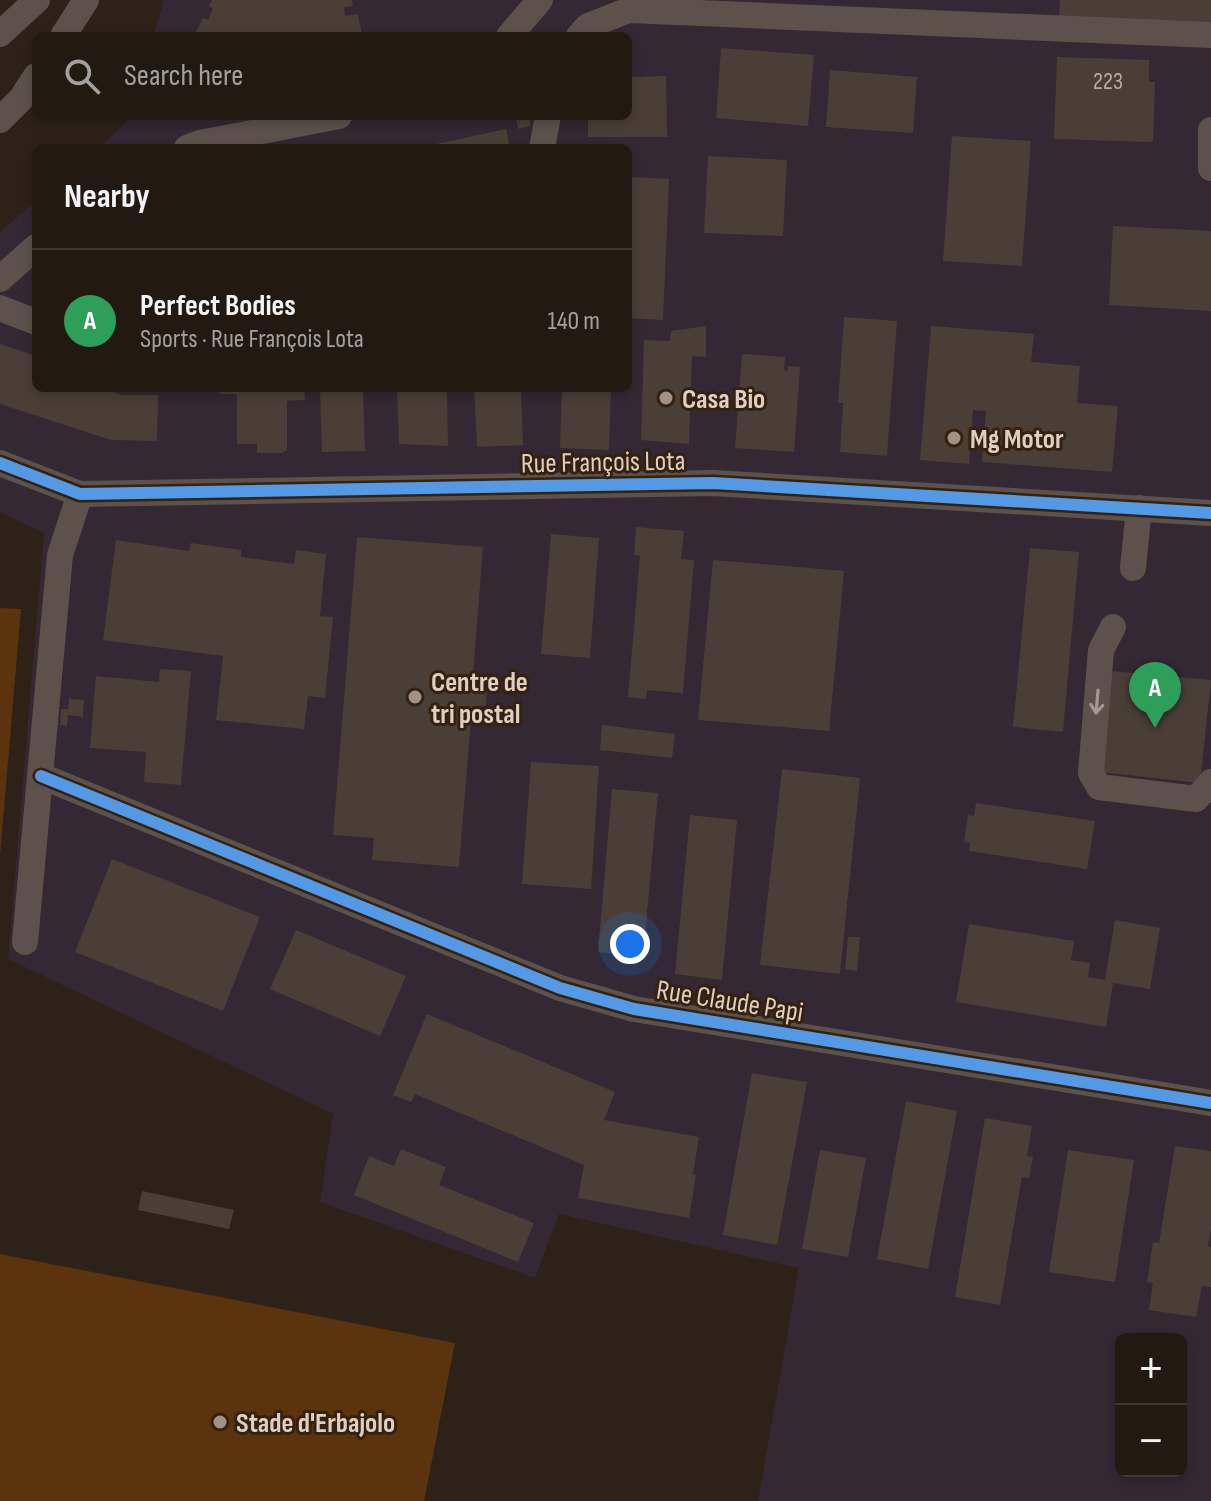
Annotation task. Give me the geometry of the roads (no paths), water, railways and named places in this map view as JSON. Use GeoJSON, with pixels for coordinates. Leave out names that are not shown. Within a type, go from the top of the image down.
{"type":"FeatureCollection","features":[{"type":"Feature","properties":{"kind":"street"},"geometry":{"type":"LineString","coordinates":[[0,34],[37,0]]}},
{"type":"Feature","properties":{"kind":"street"},"geometry":{"type":"LineString","coordinates":[[66,32],[86,0]]}},
{"type":"Feature","properties":{"kind":"street"},"geometry":{"type":"LineString","coordinates":[[512,32],[540,0]]}},
{"type":"Feature","properties":{"kind":"street"},"geometry":{"type":"LineString","coordinates":[[583,32],[588,26],[629,10],[1211,35]]}},
{"type":"Feature","properties":{"kind":"street"},"geometry":{"type":"LineString","coordinates":[[0,120],[21,99],[32,82]]}},
{"type":"Feature","properties":{"kind":"street"},"geometry":{"type":"LineString","coordinates":[[197,144],[318,120]]}},
{"type":"Feature","properties":{"kind":"street"},"geometry":{"type":"LineString","coordinates":[[543,144],[547,120]]}},
{"type":"Feature","properties":{"kind":"street"},"geometry":{"type":"LineString","coordinates":[[1211,130],[1211,168]]}},
{"type":"Feature","properties":{"kind":"street"},"geometry":{"type":"LineString","coordinates":[[0,279],[32,251]]}},
{"type":"Feature","properties":{"kind":"street"},"geometry":{"type":"LineString","coordinates":[[0,308],[32,320]]}},
{"type":"Feature","properties":{"kind":"street","name":"Rue François Lota"},"geometry":{"type":"LineString","coordinates":[[0,463],[80,494],[713,483],[1211,513]]}},
{"type":"Feature","properties":{"kind":"street"},"geometry":{"type":"LineString","coordinates":[[25,942],[60,555],[80,494]]}},
{"type":"Feature","properties":{"kind":"street"},"geometry":{"type":"LineString","coordinates":[[1133,568],[1139,508]]}},
{"type":"Feature","properties":{"kind":"street"},"geometry":{"type":"LineString","coordinates":[[1113,627],[1101,650],[1091,773],[1099,787],[1196,799],[1211,782]]}},
{"type":"Feature","properties":{"kind":"street","name":"Rue Claude Papi"},"geometry":{"type":"LineString","coordinates":[[41,776],[560,988],[634,1009],[1211,1103]]}},
{"type":"Feature","properties":{"kind":"place","name":"Casa Bio"},"geometry":{"type":"Point","coordinates":[666,398]}},
{"type":"Feature","properties":{"kind":"place","name":"Mg Motor"},"geometry":{"type":"Point","coordinates":[954,438]}},
{"type":"Feature","properties":{"kind":"place","name":"Centre de tri postal"},"geometry":{"type":"Point","coordinates":[415,697]}},
{"type":"Feature","properties":{"kind":"place","name":"Perfect Bodies"},"geometry":{"type":"Point","coordinates":[1155,728]}},
{"type":"Feature","properties":{"kind":"place","name":"Stade d'Erbajolo"},"geometry":{"type":"Point","coordinates":[220,1422]}}]}
